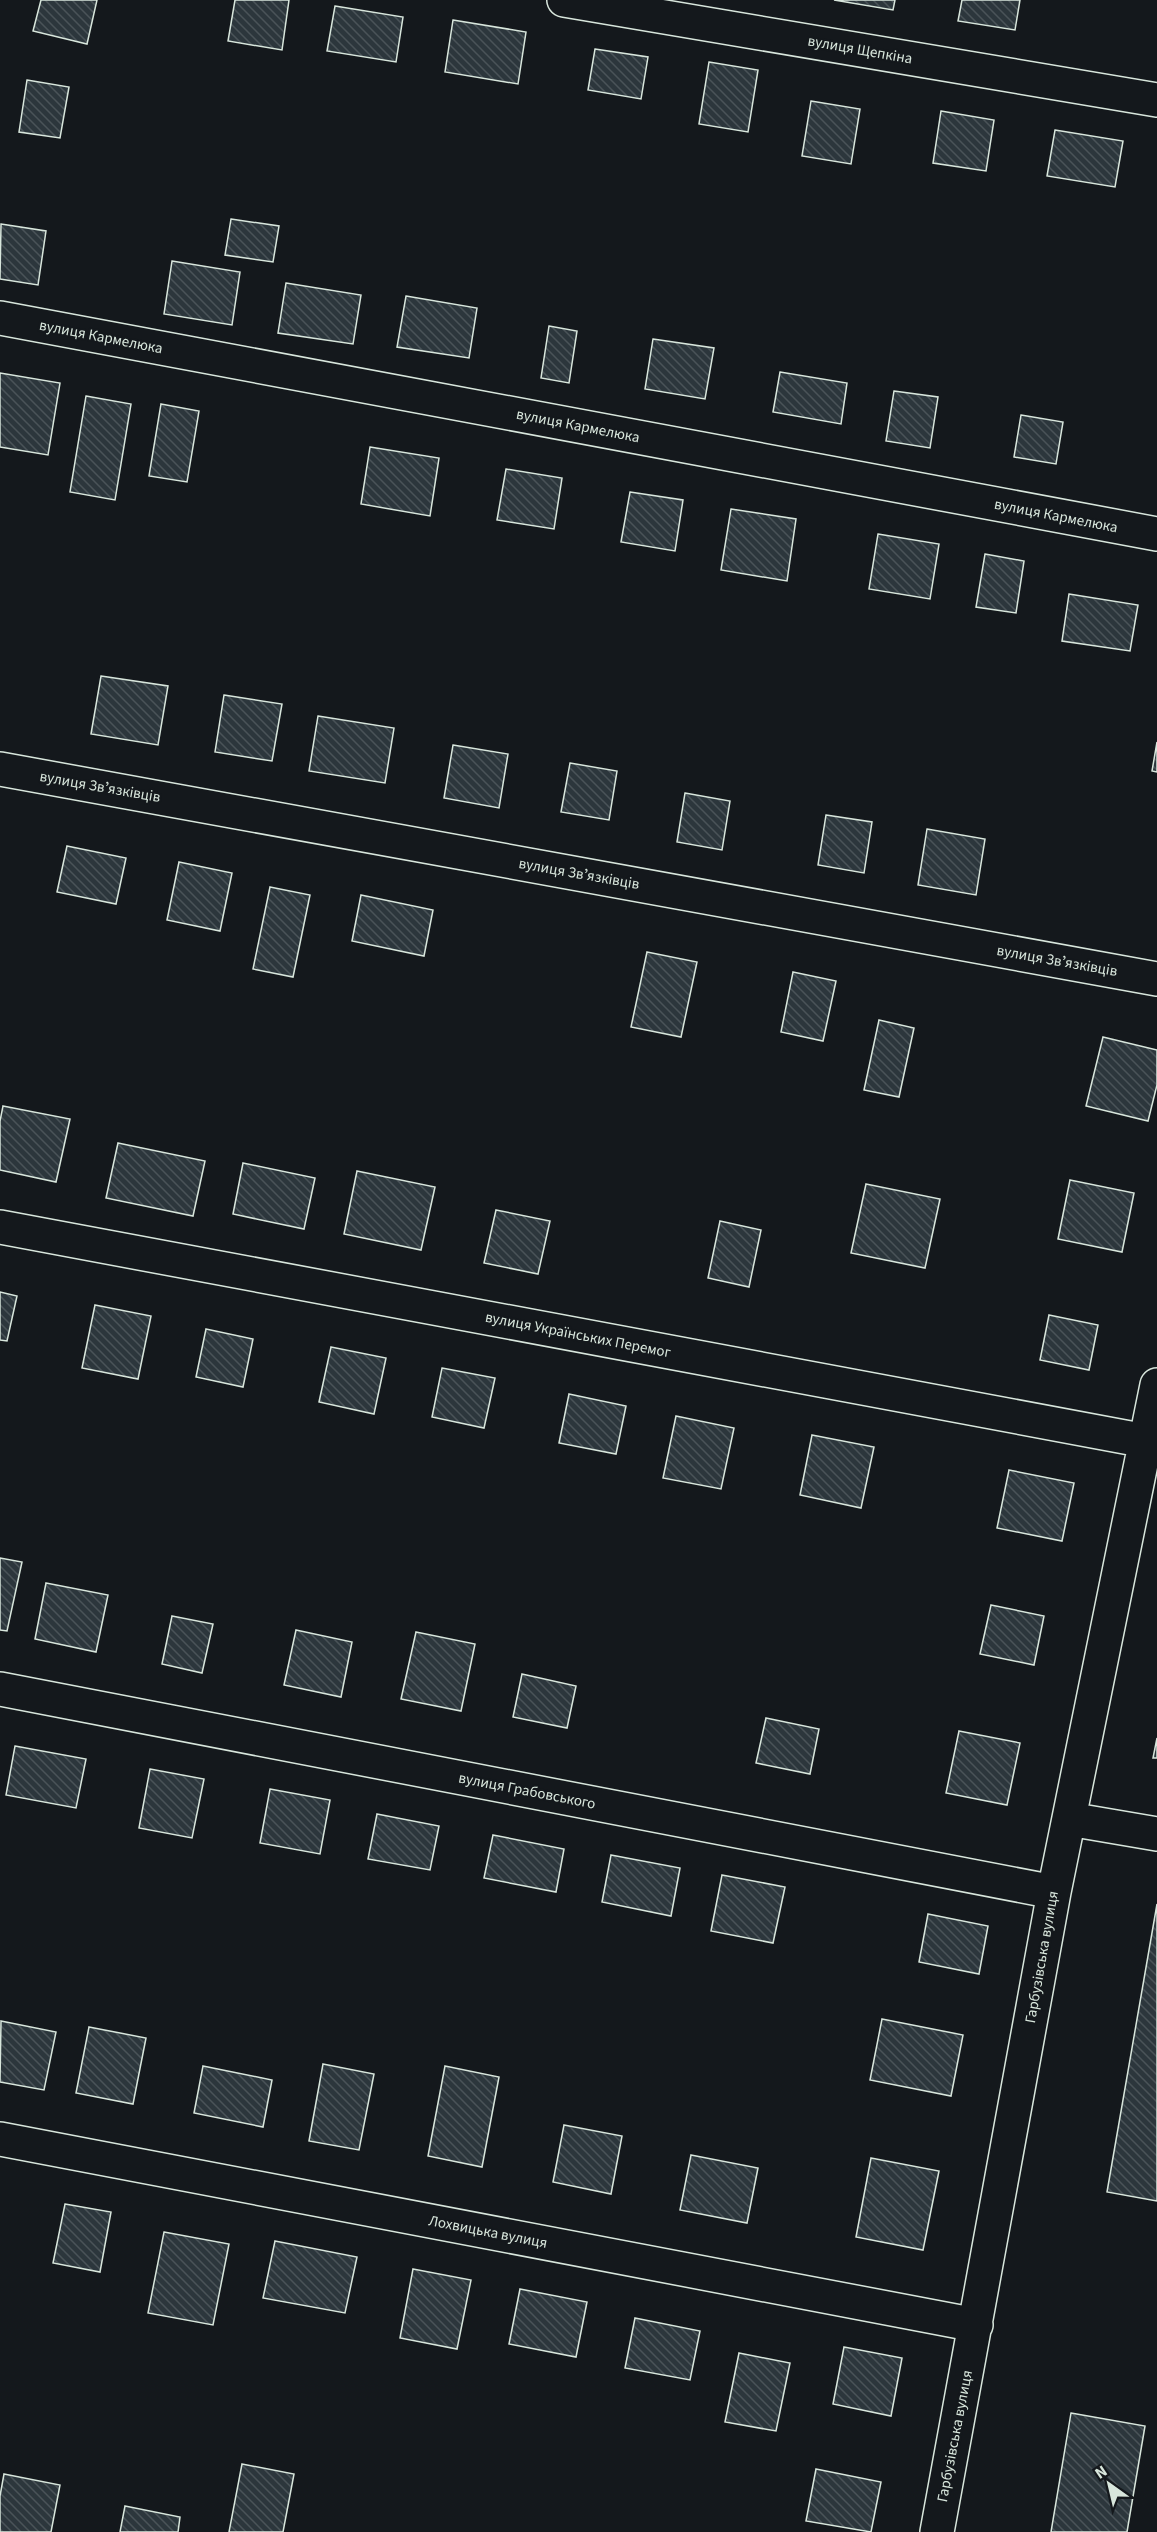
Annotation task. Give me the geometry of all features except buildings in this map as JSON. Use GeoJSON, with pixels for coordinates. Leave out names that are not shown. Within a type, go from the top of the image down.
{"type":"FeatureCollection","features":[{"type":"Feature","properties":{"kind":"street","name":"вулиця Щепкіна"},"geometry":{"type":"LineString","coordinates":[[564,0],[1157,100]]}},
{"type":"Feature","properties":{"kind":"street","name":"вулиця Кармелюка"},"geometry":{"type":"LineString","coordinates":[[0,318],[1157,534]]}},
{"type":"Feature","properties":{"kind":"street","name":"вулиця Звʼязківців"},"geometry":{"type":"LineString","coordinates":[[0,769],[1157,980]]}},
{"type":"Feature","properties":{"kind":"street","name":"вулиця Українських Перемог"},"geometry":{"type":"LineString","coordinates":[[0,1227],[1151,1443]]}},
{"type":"Feature","properties":{"kind":"street","name":"Гарбузівська вулиця"},"geometry":{"type":"LineString","coordinates":[[937,2532],[1054,1892],[1151,1443],[1157,1385]]}},
{"type":"Feature","properties":{"kind":"street","name":"вулиця Грабовського"},"geometry":{"type":"LineString","coordinates":[[0,1689],[1054,1892]]}},
{"type":"Feature","properties":{"kind":"street"},"geometry":{"type":"LineString","coordinates":[[1069,1819],[1157,1834]]}},
{"type":"Feature","properties":{"kind":"street","name":"Лохвицька вулиця"},"geometry":{"type":"LineString","coordinates":[[0,2139],[976,2325]]}}]}
